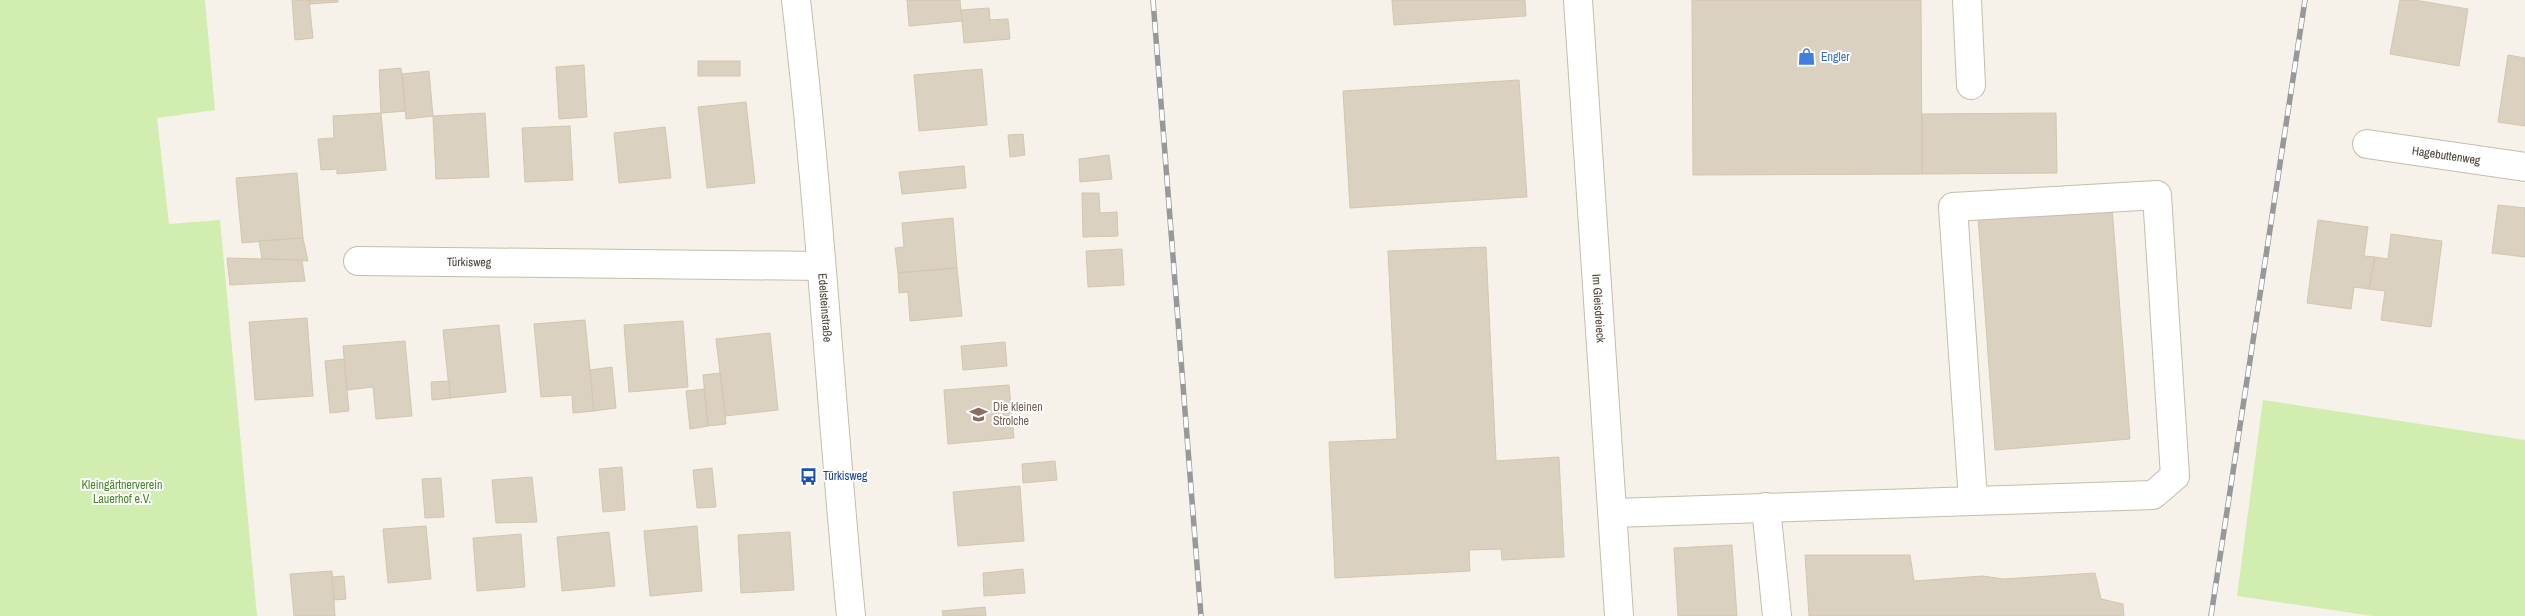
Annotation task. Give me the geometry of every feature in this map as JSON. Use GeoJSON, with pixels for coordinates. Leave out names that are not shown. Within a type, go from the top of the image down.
{"type":"FeatureCollection","features":[{"type":"Feature","properties":{"kind":"street","name":"Edelsteinstraße"},"geometry":{"type":"LineString","coordinates":[[796,0],[810,118],[851,616]]}},
{"type":"Feature","properties":{"kind":"street","name":"Im Gleisdreieck"},"geometry":{"type":"LineString","coordinates":[[1578,0],[1619,616]]}},
{"type":"Feature","properties":{"kind":"street"},"geometry":{"type":"LineString","coordinates":[[1967,0],[1971,84]]}},
{"type":"Feature","properties":{"kind":"street","name":"Hagebuttenweg"},"geometry":{"type":"LineString","coordinates":[[2367,144],[2525,167]]}},
{"type":"Feature","properties":{"kind":"street"},"geometry":{"type":"LineString","coordinates":[[1612,513],[2154,495],[2175,476],[2158,195],[1953,206],[1974,500]]}},
{"type":"Feature","properties":{"kind":"street","name":"Türkisweg"},"geometry":{"type":"LineString","coordinates":[[358,261],[821,266]]}},
{"type":"Feature","properties":{"kind":"street"},"geometry":{"type":"LineString","coordinates":[[1766,507],[1776,616]]}},
{"type":"Feature","properties":{"kind":"green space","name":"Kleingärtnerverein Lauerhof e.V."},"geometry":{"type":"Polygon","coordinates":[[[0,0],[205,0],[215,110],[157,118],[169,224],[220,220],[257,616],[0,616],[0,0]]]}},
{"type":"Feature","properties":{"kind":"green space"},"geometry":{"type":"Polygon","coordinates":[[[2263,400],[2525,440],[2525,616],[2373,616],[2237,596],[2263,400]]]}},
{"type":"Feature","properties":{"kind":"building"},"geometry":{"type":"Polygon","coordinates":[[[292,0],[309,0],[313,38],[295,40],[292,0]]]}},
{"type":"Feature","properties":{"kind":"building"},"geometry":{"type":"Polygon","coordinates":[[[309,0],[338,0],[338,2],[310,4],[309,0]]]}},
{"type":"Feature","properties":{"kind":"building"},"geometry":{"type":"Polygon","coordinates":[[[907,0],[960,0],[962,21],[909,26],[907,0]]]}},
{"type":"Feature","properties":{"kind":"building"},"geometry":{"type":"Polygon","coordinates":[[[1392,0],[1525,0],[1526,16],[1394,25],[1392,0]]]}},
{"type":"Feature","properties":{"kind":"building","name":"Engler"},"geometry":{"type":"Polygon","coordinates":[[[1692,0],[1921,0],[1922,174],[1693,175],[1692,0]]]}},
{"type":"Feature","properties":{"kind":"building"},"geometry":{"type":"Polygon","coordinates":[[[2400,0],[2415,0],[2468,9],[2459,66],[2390,54],[2400,0]]]}},
{"type":"Feature","properties":{"kind":"building"},"geometry":{"type":"Polygon","coordinates":[[[989,8],[990,20],[1008,19],[1010,39],[964,43],[961,10],[989,8]]]}},
{"type":"Feature","properties":{"kind":"building"},"geometry":{"type":"Polygon","coordinates":[[[2508,55],[2525,58],[2525,126],[2498,122],[2508,55]]]}},
{"type":"Feature","properties":{"kind":"building"},"geometry":{"type":"Polygon","coordinates":[[[698,61],[740,61],[740,76],[698,76],[698,61]]]}},
{"type":"Feature","properties":{"kind":"building"},"geometry":{"type":"Polygon","coordinates":[[[584,65],[587,117],[559,119],[556,67],[584,65]]]}},
{"type":"Feature","properties":{"kind":"building"},"geometry":{"type":"Polygon","coordinates":[[[401,68],[406,111],[381,113],[379,70],[401,68]]]}},
{"type":"Feature","properties":{"kind":"building"},"geometry":{"type":"Polygon","coordinates":[[[982,69],[987,125],[919,131],[914,75],[982,69]]]}},
{"type":"Feature","properties":{"kind":"building"},"geometry":{"type":"Polygon","coordinates":[[[429,71],[433,116],[406,119],[402,74],[429,71]]]}},
{"type":"Feature","properties":{"kind":"building"},"geometry":{"type":"Polygon","coordinates":[[[1519,80],[1527,197],[1350,208],[1343,91],[1519,80]]]}},
{"type":"Feature","properties":{"kind":"building"},"geometry":{"type":"Polygon","coordinates":[[[746,102],[755,183],[707,188],[698,107],[746,102]]]}},
{"type":"Feature","properties":{"kind":"building"},"geometry":{"type":"Polygon","coordinates":[[[381,113],[386,170],[337,174],[337,169],[321,170],[318,139],[334,138],[333,116],[381,113]]]}},
{"type":"Feature","properties":{"kind":"building"},"geometry":{"type":"Polygon","coordinates":[[[485,113],[489,177],[436,179],[433,116],[485,113]]]}},
{"type":"Feature","properties":{"kind":"building"},"geometry":{"type":"Polygon","coordinates":[[[2056,113],[2057,173],[1922,174],[1922,114],[2056,113]]]}},
{"type":"Feature","properties":{"kind":"building"},"geometry":{"type":"Polygon","coordinates":[[[570,126],[573,180],[525,182],[522,128],[570,126]]]}},
{"type":"Feature","properties":{"kind":"building"},"geometry":{"type":"Polygon","coordinates":[[[665,127],[671,178],[619,183],[614,133],[665,127]]]}},
{"type":"Feature","properties":{"kind":"building"},"geometry":{"type":"Polygon","coordinates":[[[1023,134],[1025,155],[1010,157],[1008,135],[1023,134]]]}},
{"type":"Feature","properties":{"kind":"building"},"geometry":{"type":"Polygon","coordinates":[[[1109,155],[1112,179],[1080,182],[1079,159],[1109,155]]]}},
{"type":"Feature","properties":{"kind":"building"},"geometry":{"type":"Polygon","coordinates":[[[964,166],[966,188],[902,194],[899,172],[964,166]]]}},
{"type":"Feature","properties":{"kind":"building"},"geometry":{"type":"Polygon","coordinates":[[[297,173],[303,238],[242,243],[236,178],[297,173]]]}},
{"type":"Feature","properties":{"kind":"building"},"geometry":{"type":"Polygon","coordinates":[[[1082,193],[1099,193],[1100,213],[1117,212],[1118,236],[1083,237],[1082,193]]]}},
{"type":"Feature","properties":{"kind":"building"},"geometry":{"type":"Polygon","coordinates":[[[2498,205],[2525,208],[2525,257],[2492,253],[2498,205]]]}},
{"type":"Feature","properties":{"kind":"building"},"geometry":{"type":"Polygon","coordinates":[[[2112,207],[2130,439],[1995,450],[1978,217],[2112,207]]]}},
{"type":"Feature","properties":{"kind":"building"},"geometry":{"type":"Polygon","coordinates":[[[953,218],[957,268],[898,273],[895,248],[904,247],[902,223],[953,218]]]}},
{"type":"Feature","properties":{"kind":"building"},"geometry":{"type":"Polygon","coordinates":[[[2318,220],[2368,227],[2364,256],[2375,257],[2369,289],[2354,287],[2351,309],[2307,303],[2318,220]]]}},
{"type":"Feature","properties":{"kind":"building"},"geometry":{"type":"Polygon","coordinates":[[[2391,234],[2442,241],[2431,327],[2381,320],[2385,291],[2369,289],[2375,257],[2388,259],[2391,234]]]}},
{"type":"Feature","properties":{"kind":"building"},"geometry":{"type":"Polygon","coordinates":[[[303,238],[308,261],[262,259],[259,241],[303,238]]]}},
{"type":"Feature","properties":{"kind":"building"},"geometry":{"type":"Polygon","coordinates":[[[1486,247],[1496,461],[1559,457],[1564,557],[1502,560],[1501,549],[1469,550],[1470,571],[1335,578],[1329,442],[1397,439],[1388,251],[1486,247]]]}},
{"type":"Feature","properties":{"kind":"building"},"geometry":{"type":"Polygon","coordinates":[[[1122,249],[1124,285],[1088,287],[1086,251],[1122,249]]]}},
{"type":"Feature","properties":{"kind":"building"},"geometry":{"type":"Polygon","coordinates":[[[227,258],[302,260],[305,281],[230,285],[227,258]]]}},
{"type":"Feature","properties":{"kind":"building"},"geometry":{"type":"Polygon","coordinates":[[[957,268],[962,316],[910,321],[908,292],[899,293],[898,273],[957,268]]]}},
{"type":"Feature","properties":{"kind":"building"},"geometry":{"type":"Polygon","coordinates":[[[307,318],[313,396],[255,400],[249,322],[307,318]]]}},
{"type":"Feature","properties":{"kind":"building"},"geometry":{"type":"Polygon","coordinates":[[[585,320],[594,411],[573,413],[572,395],[541,397],[534,324],[585,320]]]}},
{"type":"Feature","properties":{"kind":"building"},"geometry":{"type":"Polygon","coordinates":[[[683,321],[688,387],[629,392],[624,325],[683,321]]]}},
{"type":"Feature","properties":{"kind":"building"},"geometry":{"type":"Polygon","coordinates":[[[499,325],[506,392],[450,398],[443,330],[499,325]]]}},
{"type":"Feature","properties":{"kind":"building"},"geometry":{"type":"Polygon","coordinates":[[[770,333],[778,410],[725,416],[716,339],[770,333]]]}},
{"type":"Feature","properties":{"kind":"building"},"geometry":{"type":"Polygon","coordinates":[[[405,341],[412,416],[376,419],[373,387],[347,390],[343,346],[405,341]]]}},
{"type":"Feature","properties":{"kind":"building"},"geometry":{"type":"Polygon","coordinates":[[[1005,342],[1007,366],[963,370],[961,346],[1005,342]]]}},
{"type":"Feature","properties":{"kind":"building"},"geometry":{"type":"Polygon","coordinates":[[[344,359],[349,411],[330,413],[325,361],[344,359]]]}},
{"type":"Feature","properties":{"kind":"building"},"geometry":{"type":"Polygon","coordinates":[[[612,367],[616,408],[594,411],[590,370],[612,367]]]}},
{"type":"Feature","properties":{"kind":"building"},"geometry":{"type":"Polygon","coordinates":[[[720,373],[726,424],[708,426],[703,375],[720,373]]]}},
{"type":"Feature","properties":{"kind":"building"},"geometry":{"type":"Polygon","coordinates":[[[449,381],[450,398],[432,400],[431,382],[449,381]]]}},
{"type":"Feature","properties":{"kind":"building","name":"Die kleinen Strolche"},"geometry":{"type":"Polygon","coordinates":[[[1009,385],[1014,438],[948,444],[944,390],[1009,385]]]}},
{"type":"Feature","properties":{"kind":"building"},"geometry":{"type":"Polygon","coordinates":[[[704,389],[708,426],[690,429],[686,391],[704,389]]]}},
{"type":"Feature","properties":{"kind":"building"},"geometry":{"type":"Polygon","coordinates":[[[1055,461],[1057,480],[1023,483],[1022,464],[1055,461]]]}},
{"type":"Feature","properties":{"kind":"building"},"geometry":{"type":"Polygon","coordinates":[[[622,467],[625,510],[603,512],[599,469],[622,467]]]}},
{"type":"Feature","properties":{"kind":"building"},"geometry":{"type":"Polygon","coordinates":[[[712,468],[716,507],[697,508],[693,470],[712,468]]]}},
{"type":"Feature","properties":{"kind":"building"},"geometry":{"type":"Polygon","coordinates":[[[532,477],[537,522],[496,523],[492,480],[532,477]]]}},
{"type":"Feature","properties":{"kind":"building"},"geometry":{"type":"Polygon","coordinates":[[[441,478],[444,517],[425,518],[422,479],[441,478]]]}},
{"type":"Feature","properties":{"kind":"building"},"geometry":{"type":"Polygon","coordinates":[[[1020,486],[1024,541],[958,546],[953,492],[1020,486]]]}},
{"type":"Feature","properties":{"kind":"building"},"geometry":{"type":"Polygon","coordinates":[[[426,526],[431,579],[388,583],[383,529],[426,526]]]}},
{"type":"Feature","properties":{"kind":"building"},"geometry":{"type":"Polygon","coordinates":[[[697,526],[702,591],[650,596],[644,531],[697,526]]]}},
{"type":"Feature","properties":{"kind":"building"},"geometry":{"type":"Polygon","coordinates":[[[609,532],[615,586],[562,591],[557,537],[609,532]]]}},
{"type":"Feature","properties":{"kind":"building"},"geometry":{"type":"Polygon","coordinates":[[[790,532],[794,590],[741,593],[738,535],[790,532]]]}},
{"type":"Feature","properties":{"kind":"building"},"geometry":{"type":"Polygon","coordinates":[[[521,534],[525,587],[477,591],[473,538],[521,534]]]}},
{"type":"Feature","properties":{"kind":"building"},"geometry":{"type":"Polygon","coordinates":[[[1732,545],[1737,616],[1678,616],[1674,548],[1732,545]]]}},
{"type":"Feature","properties":{"kind":"building"},"geometry":{"type":"Polygon","coordinates":[[[1805,555],[1910,555],[1914,581],[1983,576],[2003,579],[2095,573],[2101,599],[2123,604],[2124,616],[1809,616],[1805,555]]]}},
{"type":"Feature","properties":{"kind":"building"},"geometry":{"type":"Polygon","coordinates":[[[1023,569],[1025,593],[984,596],[983,573],[1023,569]]]}},
{"type":"Feature","properties":{"kind":"building"},"geometry":{"type":"Polygon","coordinates":[[[332,571],[335,616],[294,616],[290,574],[332,571]]]}},
{"type":"Feature","properties":{"kind":"building"},"geometry":{"type":"Polygon","coordinates":[[[344,576],[346,599],[334,600],[332,577],[344,576]]]}},
{"type":"Feature","properties":{"kind":"building"},"geometry":{"type":"Polygon","coordinates":[[[985,607],[986,616],[943,616],[942,611],[985,607]]]}},
{"type":"Feature","properties":{"kind":"railway"},"geometry":{"type":"LineString","coordinates":[[1153,0],[1201,616]]}},
{"type":"Feature","properties":{"kind":"railway"},"geometry":{"type":"LineString","coordinates":[[2211,616],[2305,0]]}},
{"type":"Feature","properties":{"kind":"place","name":"Engler"},"geometry":{"type":"Point","coordinates":[1807,57]}},
{"type":"Feature","properties":{"kind":"place","name":"Die kleinen Strolche"},"geometry":{"type":"Point","coordinates":[979,414]}},
{"type":"Feature","properties":{"kind":"place","name":"Türkisweg"},"geometry":{"type":"Point","coordinates":[809,476]}}]}
